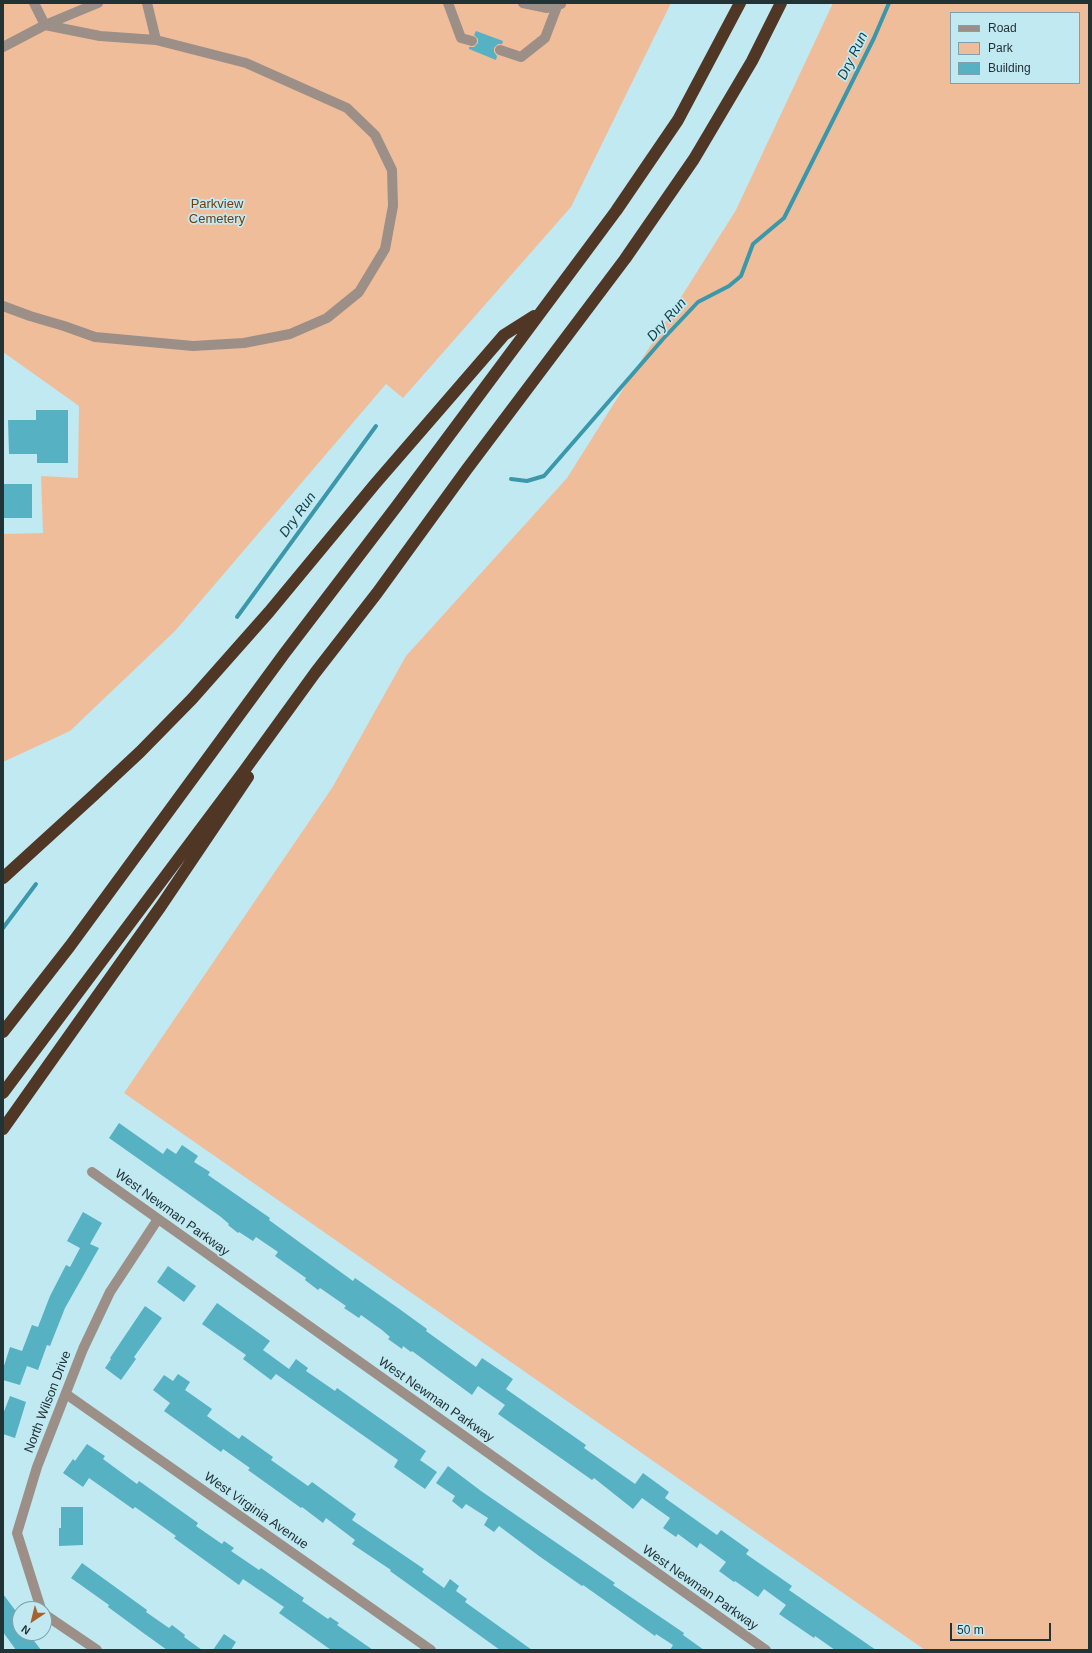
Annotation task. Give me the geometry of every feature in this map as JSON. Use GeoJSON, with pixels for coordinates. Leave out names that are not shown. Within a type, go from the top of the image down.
{"type":"FeatureCollection","features":[{"type":"Feature","properties":{"kind":"highway"},"geometry":{"type":"LineString","coordinates":[[3,1032],[70,946],[284,654],[401,500],[616,211],[678,120],[740,3]]}},
{"type":"Feature","properties":{"kind":"highway"},"geometry":{"type":"LineString","coordinates":[[3,1129],[157,913],[309,687],[376,593],[651,222],[694,159],[752,61],[781,3]]}},
{"type":"Feature","properties":{"kind":"highway"},"geometry":{"type":"LineString","coordinates":[[3,878],[145,747],[192,699],[269,612],[375,484],[504,335],[540,312]]}},
{"type":"Feature","properties":{"kind":"highway"},"geometry":{"type":"LineString","coordinates":[[3,1093],[376,593]]}},
{"type":"Feature","properties":{"kind":"street"},"geometry":{"type":"LineString","coordinates":[[34,3],[45,25]]}},
{"type":"Feature","properties":{"kind":"street"},"geometry":{"type":"LineString","coordinates":[[3,47],[45,25],[98,3]]}},
{"type":"Feature","properties":{"kind":"street"},"geometry":{"type":"LineString","coordinates":[[147,3],[156,40]]}},
{"type":"Feature","properties":{"kind":"street"},"geometry":{"type":"LineString","coordinates":[[448,3],[462,38],[472,40]]}},
{"type":"Feature","properties":{"kind":"street"},"geometry":{"type":"LineString","coordinates":[[523,3],[547,8],[560,4]]}},
{"type":"Feature","properties":{"kind":"street"},"geometry":{"type":"LineString","coordinates":[[500,50],[521,57],[545,38],[560,4]]}},
{"type":"Feature","properties":{"kind":"street"},"geometry":{"type":"LineString","coordinates":[[3,306],[95,337],[193,346],[244,343],[290,334],[327,318],[359,292],[385,249],[393,206],[392,170],[375,135],[347,108],[246,63],[156,40],[100,36],[45,25]]}},
{"type":"Feature","properties":{"kind":"street","name":"West Newman Parkway"},"geometry":{"type":"LineString","coordinates":[[92,1172],[766,1650]]}},
{"type":"Feature","properties":{"kind":"street","name":"North Wilson Drive"},"geometry":{"type":"LineString","coordinates":[[38,1601],[17,1533],[37,1467],[83,1349],[110,1292],[158,1219]]}},
{"type":"Feature","properties":{"kind":"street","name":"West Virginia Avenue"},"geometry":{"type":"LineString","coordinates":[[66,1394],[431,1650]]}},
{"type":"Feature","properties":{"kind":"street"},"geometry":{"type":"LineString","coordinates":[[52,1619],[97,1650]]}},
{"type":"Feature","properties":{"kind":"green space","name":"Parkview Cemetery"},"geometry":{"type":"Polygon","coordinates":[[[3,3],[671,3],[571,207],[403,398],[386,384],[175,631],[70,731],[3,762],[3,534],[43,533],[41,476],[78,478],[79,406],[3,352],[3,3]]]}},
{"type":"Feature","properties":{"kind":"green space"},"geometry":{"type":"Polygon","coordinates":[[[833,3],[1089,3],[1089,1650],[925,1650],[124,1093],[332,788],[406,656],[567,478],[736,210],[833,3]]]}},
{"type":"Feature","properties":{"kind":"building"},"geometry":{"type":"Polygon","coordinates":[[[476,31],[503,41],[502,44],[498,44],[494,48],[494,52],[497,56],[496,60],[469,49],[469,47],[474,47],[478,43],[478,39],[474,35],[476,31]]]}},
{"type":"Feature","properties":{"kind":"building"},"geometry":{"type":"Polygon","coordinates":[[[36,410],[68,410],[68,463],[37,463],[37,454],[9,454],[8,420],[36,420],[36,410]]]}},
{"type":"Feature","properties":{"kind":"building"},"geometry":{"type":"Polygon","coordinates":[[[3,484],[32,484],[32,518],[3,518],[3,484]]]}},
{"type":"Feature","properties":{"kind":"building"},"geometry":{"type":"Polygon","coordinates":[[[119,1123],[163,1154],[167,1148],[176,1154],[182,1145],[198,1156],[194,1162],[210,1172],[208,1175],[270,1218],[269,1220],[306,1247],[353,1281],[355,1278],[398,1308],[427,1329],[426,1331],[476,1367],[482,1358],[513,1379],[506,1389],[586,1445],[584,1448],[635,1484],[643,1473],[669,1492],[665,1498],[717,1535],[721,1530],[749,1550],[746,1554],[792,1586],[789,1590],[876,1650],[835,1650],[815,1636],[814,1638],[779,1614],[786,1605],[764,1589],[758,1597],[719,1571],[726,1562],[700,1543],[697,1548],[678,1534],[676,1537],[663,1528],[670,1518],[642,1498],[633,1509],[594,1478],[592,1480],[498,1414],[505,1405],[478,1386],[472,1395],[412,1351],[411,1352],[403,1346],[402,1349],[388,1339],[390,1337],[382,1330],[361,1315],[359,1318],[344,1308],[346,1306],[320,1288],[318,1290],[305,1280],[306,1278],[275,1256],[278,1252],[256,1237],[253,1241],[239,1232],[238,1233],[221,1217],[109,1138],[119,1123]]]}},
{"type":"Feature","properties":{"kind":"building"},"geometry":{"type":"Polygon","coordinates":[[[83,1212],[102,1223],[90,1244],[99,1248],[65,1308],[50,1346],[47,1345],[38,1370],[27,1366],[20,1385],[3,1380],[3,1369],[10,1347],[22,1351],[32,1325],[38,1327],[50,1296],[66,1265],[70,1267],[80,1248],[67,1241],[83,1212]]]}},
{"type":"Feature","properties":{"kind":"building"},"geometry":{"type":"Polygon","coordinates":[[[168,1266],[196,1286],[184,1302],[157,1282],[168,1266]]]}},
{"type":"Feature","properties":{"kind":"building"},"geometry":{"type":"Polygon","coordinates":[[[217,1303],[270,1341],[263,1350],[289,1369],[296,1359],[308,1368],[306,1371],[335,1391],[337,1388],[426,1451],[420,1460],[437,1472],[425,1489],[394,1467],[398,1460],[276,1374],[271,1380],[243,1359],[246,1355],[202,1324],[217,1303]]]}},
{"type":"Feature","properties":{"kind":"building"},"geometry":{"type":"Polygon","coordinates":[[[145,1306],[162,1318],[134,1357],[136,1359],[121,1380],[105,1368],[111,1359],[110,1358],[145,1306]]]}},
{"type":"Feature","properties":{"kind":"building"},"geometry":{"type":"Polygon","coordinates":[[[178,1374],[190,1382],[185,1390],[212,1409],[207,1416],[239,1439],[242,1435],[273,1457],[271,1460],[308,1486],[312,1482],[356,1514],[352,1520],[424,1569],[422,1572],[444,1588],[450,1579],[459,1586],[456,1591],[467,1599],[465,1602],[532,1650],[500,1650],[390,1571],[391,1570],[352,1544],[355,1540],[326,1518],[323,1523],[248,1470],[250,1468],[223,1449],[221,1452],[164,1411],[170,1403],[153,1390],[164,1375],[173,1381],[178,1374]]]}},
{"type":"Feature","properties":{"kind":"building"},"geometry":{"type":"Polygon","coordinates":[[[10,1396],[26,1402],[15,1438],[3,1434],[3,1414],[10,1396]]]}},
{"type":"Feature","properties":{"kind":"building"},"geometry":{"type":"Polygon","coordinates":[[[87,1444],[105,1456],[103,1459],[137,1484],[139,1481],[198,1523],[196,1526],[222,1544],[224,1541],[234,1548],[231,1551],[259,1570],[261,1568],[304,1598],[302,1601],[328,1619],[330,1617],[339,1623],[337,1625],[373,1650],[331,1650],[279,1613],[284,1607],[243,1579],[239,1585],[174,1538],[176,1536],[135,1507],[133,1509],[89,1478],[83,1487],[63,1473],[73,1459],[75,1461],[87,1444]]]}},
{"type":"Feature","properties":{"kind":"building"},"geometry":{"type":"Polygon","coordinates":[[[448,1466],[481,1491],[615,1583],[613,1585],[684,1633],[683,1635],[704,1650],[670,1650],[673,1645],[656,1634],[655,1636],[539,1556],[499,1526],[494,1532],[484,1525],[488,1518],[466,1504],[462,1509],[452,1501],[455,1496],[436,1483],[448,1466]]]}},
{"type":"Feature","properties":{"kind":"building"},"geometry":{"type":"Polygon","coordinates":[[[61,1507],[83,1507],[83,1545],[59,1546],[61,1507]]]}},
{"type":"Feature","properties":{"kind":"building"},"geometry":{"type":"Polygon","coordinates":[[[82,1563],[147,1610],[146,1612],[169,1628],[172,1625],[185,1635],[184,1637],[202,1650],[167,1650],[142,1632],[108,1607],[109,1605],[71,1578],[82,1563]]]}},
{"type":"Feature","properties":{"kind":"building"},"geometry":{"type":"Polygon","coordinates":[[[3,1594],[12,1606],[12,1641],[34,1641],[41,1650],[16,1650],[3,1632],[3,1594]]]}},
{"type":"Feature","properties":{"kind":"building"},"geometry":{"type":"Polygon","coordinates":[[[224,1634],[236,1642],[231,1650],[213,1650],[224,1634]]]}},
{"type":"Feature","properties":{"kind":"waterway","name":"Dry Run"},"geometry":{"type":"LineString","coordinates":[[511,479],[527,481],[544,476],[663,339],[698,302],[729,286],[741,276],[753,244],[784,218],[874,38],[889,3]]}},
{"type":"Feature","properties":{"kind":"waterway","name":"Dry Run"},"geometry":{"type":"LineString","coordinates":[[237,617],[376,426]]}},
{"type":"Feature","properties":{"kind":"waterway","name":"Dry Run"},"geometry":{"type":"LineString","coordinates":[[3,928],[36,884]]}}]}
